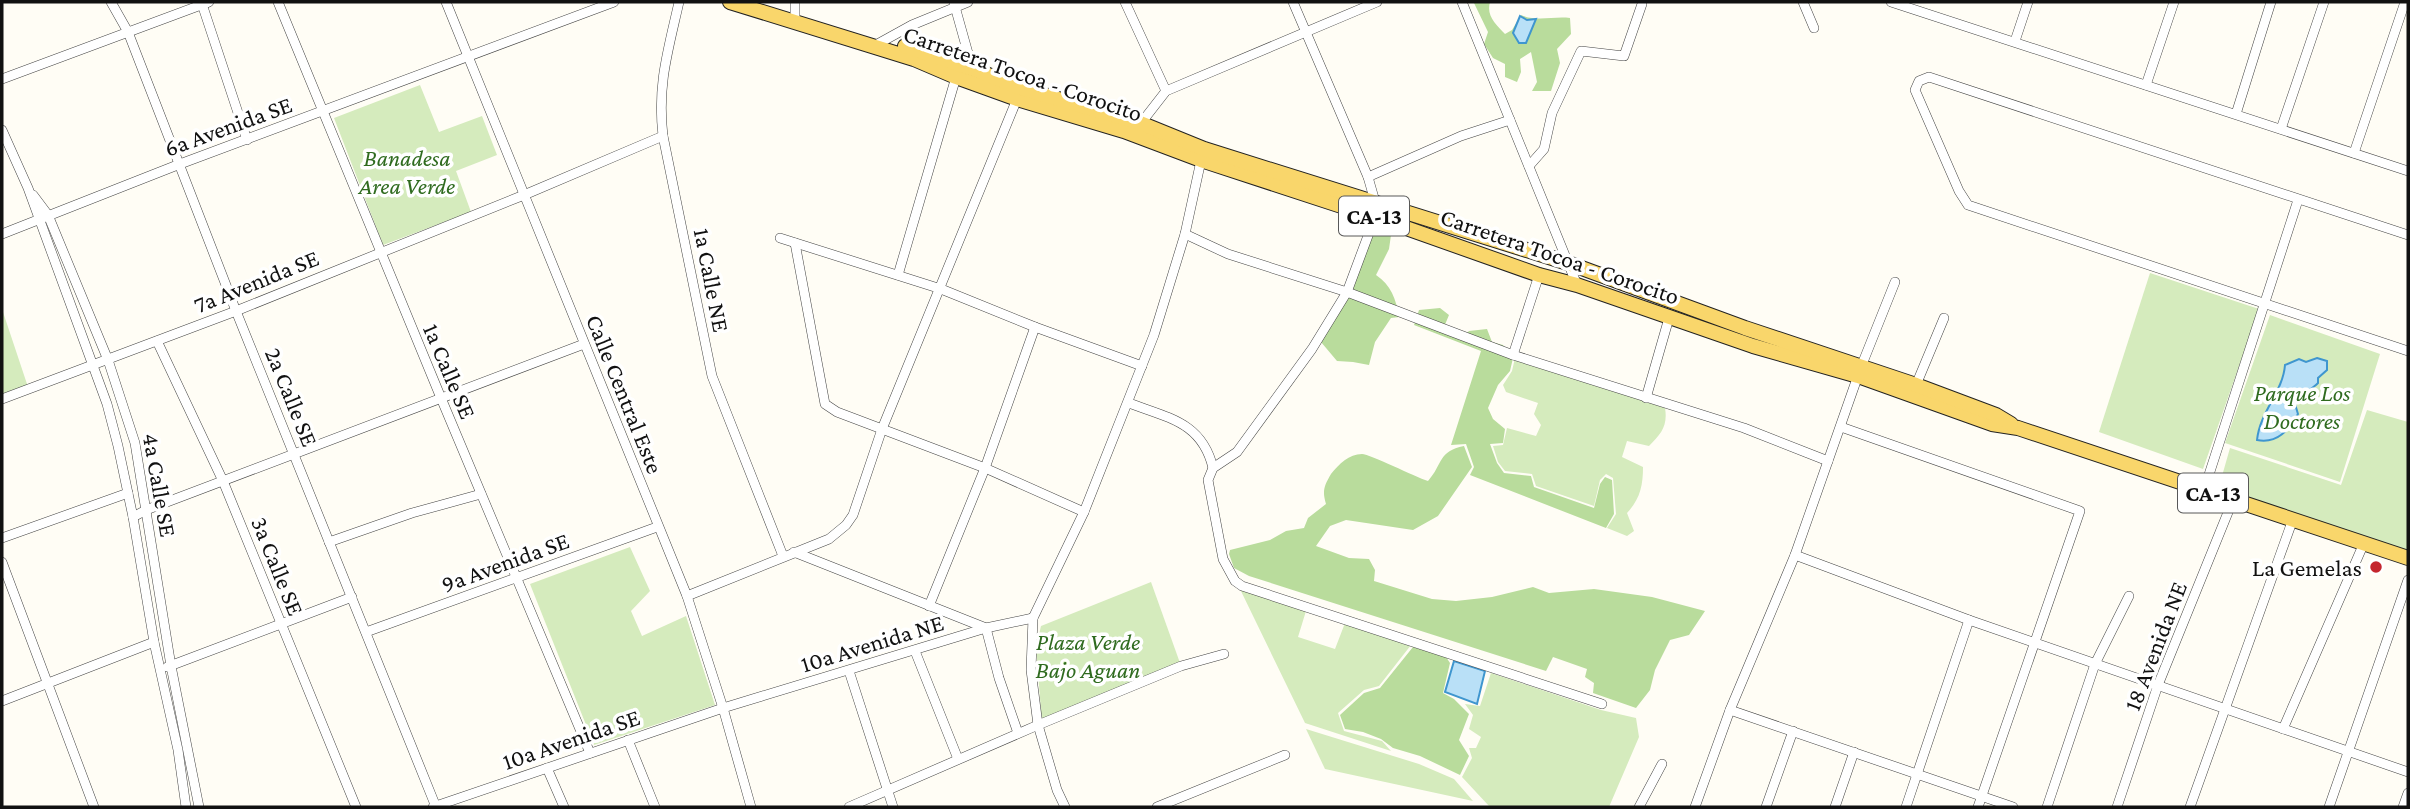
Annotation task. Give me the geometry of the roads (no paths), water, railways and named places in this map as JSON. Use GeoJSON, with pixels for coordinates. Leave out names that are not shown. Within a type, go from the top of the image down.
{"type":"FeatureCollection","features":[{"type":"Feature","properties":{"kind":"main road","name":"Carretera Tocoa - Corocito"},"geometry":{"type":"LineString","coordinates":[[730,2],[796,12]]}},
{"type":"Feature","properties":{"kind":"main road","name":"Carretera Tocoa - Corocito"},"geometry":{"type":"LineString","coordinates":[[761,2],[879,43],[956,77],[1017,99],[1137,129]]}},
{"type":"Feature","properties":{"kind":"main road","name":"Carretera Tocoa - Corocito"},"geometry":{"type":"LineString","coordinates":[[879,43],[973,69],[1202,154],[1376,211],[1568,263],[1992,424],[2018,428],[2408,558]]}},
{"type":"Feature","properties":{"kind":"main road","name":"Carretera Tocoa - Corocito"},"geometry":{"type":"LineString","coordinates":[[1376,211],[1539,275],[1577,285],[1753,346],[1916,385],[1996,415],[2018,428]]}},
{"type":"Feature","properties":{"kind":"street","name":"2a Calle SE"},"geometry":{"type":"LineString","coordinates":[[111,2],[128,32],[434,807]]}},
{"type":"Feature","properties":{"kind":"street","name":"1a Calle SE"},"geometry":{"type":"LineString","coordinates":[[278,2],[440,398],[590,753]]}},
{"type":"Feature","properties":{"kind":"street","name":"Calle Central Este"},"geometry":{"type":"LineString","coordinates":[[446,2],[687,596],[751,807]]}},
{"type":"Feature","properties":{"kind":"street","name":"6a Avenida SE"},"geometry":{"type":"LineString","coordinates":[[2,234],[180,164],[614,2]]}},
{"type":"Feature","properties":{"kind":"street","name":"1a Calle NE"},"geometry":{"type":"LineString","coordinates":[[678,2],[661,82],[663,136],[712,376],[783,556]]}},
{"type":"Feature","properties":{"kind":"street"},"geometry":{"type":"LineString","coordinates":[[879,43],[955,4],[968,2]]}},
{"type":"Feature","properties":{"kind":"street"},"geometry":{"type":"LineString","coordinates":[[1125,2],[1166,91]]}},
{"type":"Feature","properties":{"kind":"street"},"geometry":{"type":"LineString","coordinates":[[1293,2],[1368,177],[1376,211],[1348,292],[1297,373],[1237,452],[1213,468],[1208,480],[1221,549],[1228,569],[1242,586],[1602,704]]}},
{"type":"Feature","properties":{"kind":"street"},"geometry":{"type":"LineString","coordinates":[[1137,129],[1166,91],[1377,2]]}},
{"type":"Feature","properties":{"kind":"street"},"geometry":{"type":"LineString","coordinates":[[1462,2],[1577,285]]}},
{"type":"Feature","properties":{"kind":"street"},"geometry":{"type":"LineString","coordinates":[[1803,2],[1814,28]]}},
{"type":"Feature","properties":{"kind":"street"},"geometry":{"type":"LineString","coordinates":[[1891,2],[2408,171]]}},
{"type":"Feature","properties":{"kind":"street"},"geometry":{"type":"LineString","coordinates":[[2015,41],[2028,2]]}},
{"type":"Feature","properties":{"kind":"street"},"geometry":{"type":"LineString","coordinates":[[2146,85],[2174,2]]}},
{"type":"Feature","properties":{"kind":"street"},"geometry":{"type":"LineString","coordinates":[[2236,114],[2271,2]]}},
{"type":"Feature","properties":{"kind":"street"},"geometry":{"type":"LineString","coordinates":[[2281,129],[2324,2]]}},
{"type":"Feature","properties":{"kind":"street"},"geometry":{"type":"LineString","coordinates":[[2354,153],[2405,2]]}},
{"type":"Feature","properties":{"kind":"street"},"geometry":{"type":"LineString","coordinates":[[2,79],[206,3],[247,140]]}},
{"type":"Feature","properties":{"kind":"street"},"geometry":{"type":"LineString","coordinates":[[955,4],[975,84]]}},
{"type":"Feature","properties":{"kind":"street"},"geometry":{"type":"LineString","coordinates":[[1529,166],[1544,149],[1552,113],[1581,51],[1624,56],[1642,4]]}},
{"type":"Feature","properties":{"kind":"street"},"geometry":{"type":"LineString","coordinates":[[898,275],[956,77]]}},
{"type":"Feature","properties":{"kind":"street"},"geometry":{"type":"LineString","coordinates":[[2408,235],[1928,78],[1919,81],[1915,90],[1959,191],[1968,205],[2408,351]]}},
{"type":"Feature","properties":{"kind":"street"},"geometry":{"type":"LineString","coordinates":[[687,596],[829,539],[846,526],[853,514],[882,429],[1017,99]]}},
{"type":"Feature","properties":{"kind":"street"},"geometry":{"type":"LineString","coordinates":[[1368,177],[1461,136],[1510,120]]}},
{"type":"Feature","properties":{"kind":"street","name":"4a Calle SE"},"geometry":{"type":"LineString","coordinates":[[2,130],[108,360],[135,443],[171,666],[199,807]]}},
{"type":"Feature","properties":{"kind":"street","name":"7a Avenida SE"},"geometry":{"type":"LineString","coordinates":[[2,399],[236,311],[663,136]]}},
{"type":"Feature","properties":{"kind":"street"},"geometry":{"type":"LineString","coordinates":[[1065,807],[1057,790],[1038,724],[1031,670],[1033,618],[1084,512],[1129,403],[1165,305],[1185,234],[1202,154]]}},
{"type":"Feature","properties":{"kind":"street"},"geometry":{"type":"LineString","coordinates":[[2204,490],[2298,200]]}},
{"type":"Feature","properties":{"kind":"street","name":"4a Calle SE"},"geometry":{"type":"LineString","coordinates":[[43,217],[118,446],[154,642],[178,750],[186,807]]}},
{"type":"Feature","properties":{"kind":"street"},"geometry":{"type":"LineString","coordinates":[[1185,234],[1228,254],[1348,292],[1513,355],[1744,428],[1828,461]]}},
{"type":"Feature","properties":{"kind":"street"},"geometry":{"type":"LineString","coordinates":[[780,238],[941,289],[1142,366]]}},
{"type":"Feature","properties":{"kind":"street"},"geometry":{"type":"LineString","coordinates":[[795,243],[825,404],[837,412],[985,468],[1084,512]]}},
{"type":"Feature","properties":{"kind":"street"},"geometry":{"type":"LineString","coordinates":[[1513,355],[1539,275]]}},
{"type":"Feature","properties":{"kind":"street"},"geometry":{"type":"LineString","coordinates":[[1695,807],[1730,710],[1795,555],[1859,372],[1895,282]]}},
{"type":"Feature","properties":{"kind":"street"},"geometry":{"type":"LineString","coordinates":[[1646,398],[1669,317]]}},
{"type":"Feature","properties":{"kind":"street"},"geometry":{"type":"LineString","coordinates":[[1916,385],[1944,318]]}},
{"type":"Feature","properties":{"kind":"street"},"geometry":{"type":"LineString","coordinates":[[929,606],[985,468],[1035,327]]}},
{"type":"Feature","properties":{"kind":"street","name":"3a Calle SE"},"geometry":{"type":"LineString","coordinates":[[157,341],[223,481],[356,807]]}},
{"type":"Feature","properties":{"kind":"street"},"geometry":{"type":"LineString","coordinates":[[133,517],[584,344]]}},
{"type":"Feature","properties":{"kind":"street"},"geometry":{"type":"LineString","coordinates":[[1129,403],[1186,424],[1203,440],[1213,468]]}},
{"type":"Feature","properties":{"kind":"street"},"geometry":{"type":"LineString","coordinates":[[1841,427],[2080,511],[1978,807]]}},
{"type":"Feature","properties":{"kind":"street"},"geometry":{"type":"LineString","coordinates":[[2,538],[128,494]]}},
{"type":"Feature","properties":{"kind":"street"},"geometry":{"type":"LineString","coordinates":[[329,542],[412,513],[481,494]]}},
{"type":"Feature","properties":{"kind":"street","name":"18 Avenida NE"},"geometry":{"type":"LineString","coordinates":[[2117,807],[2158,685],[2234,500]]}},
{"type":"Feature","properties":{"kind":"street"},"geometry":{"type":"LineString","coordinates":[[2190,807],[2293,519]]}},
{"type":"Feature","properties":{"kind":"street","name":"9a Avenida SE"},"geometry":{"type":"LineString","coordinates":[[366,632],[657,527]]}},
{"type":"Feature","properties":{"kind":"street"},"geometry":{"type":"LineString","coordinates":[[2283,729],[2364,543]]}},
{"type":"Feature","properties":{"kind":"street"},"geometry":{"type":"LineString","coordinates":[[794,552],[986,628],[1018,733]]}},
{"type":"Feature","properties":{"kind":"street"},"geometry":{"type":"LineString","coordinates":[[1795,555],[1969,620],[2408,772]]}},
{"type":"Feature","properties":{"kind":"street"},"geometry":{"type":"LineString","coordinates":[[2,562],[94,807]]}},
{"type":"Feature","properties":{"kind":"street"},"geometry":{"type":"LineString","coordinates":[[2329,807],[2408,580]]}},
{"type":"Feature","properties":{"kind":"street"},"geometry":{"type":"LineString","coordinates":[[2048,807],[2095,663],[2129,596]]}},
{"type":"Feature","properties":{"kind":"street"},"geometry":{"type":"LineString","coordinates":[[160,670],[352,597]]}},
{"type":"Feature","properties":{"kind":"street","name":"10a Avenida NE"},"geometry":{"type":"LineString","coordinates":[[723,708],[986,628],[1033,618]]}},
{"type":"Feature","properties":{"kind":"street"},"geometry":{"type":"LineString","coordinates":[[1906,807],[1969,620]]}},
{"type":"Feature","properties":{"kind":"street"},"geometry":{"type":"LineString","coordinates":[[2,702],[154,642]]}},
{"type":"Feature","properties":{"kind":"street"},"geometry":{"type":"LineString","coordinates":[[915,651],[958,759]]}},
{"type":"Feature","properties":{"kind":"street"},"geometry":{"type":"LineString","coordinates":[[849,807],[1038,724],[1181,666],[1224,654]]}},
{"type":"Feature","properties":{"kind":"street"},"geometry":{"type":"LineString","coordinates":[[849,671],[893,807]]}},
{"type":"Feature","properties":{"kind":"street","name":"10a Avenida SE"},"geometry":{"type":"LineString","coordinates":[[434,807],[723,708]]}},
{"type":"Feature","properties":{"kind":"street"},"geometry":{"type":"LineString","coordinates":[[1730,710],[2014,807]]}},
{"type":"Feature","properties":{"kind":"street"},"geometry":{"type":"LineString","coordinates":[[1766,807],[1793,732]]}},
{"type":"Feature","properties":{"kind":"street"},"geometry":{"type":"LineString","coordinates":[[628,740],[654,807]]}},
{"type":"Feature","properties":{"kind":"street"},"geometry":{"type":"LineString","coordinates":[[1835,807],[1854,752]]}},
{"type":"Feature","properties":{"kind":"street"},"geometry":{"type":"LineString","coordinates":[[1157,807],[1285,755]]}},
{"type":"Feature","properties":{"kind":"street"},"geometry":{"type":"LineString","coordinates":[[1639,807],[1662,764]]}},
{"type":"Feature","properties":{"kind":"street"},"geometry":{"type":"LineString","coordinates":[[547,768],[564,807]]}},
{"type":"Feature","properties":{"kind":"street"},"geometry":{"type":"LineString","coordinates":[[2403,807],[2408,793]]}},
{"type":"Feature","properties":{"kind":"water"},"geometry":{"type":"Polygon","coordinates":[[[1520,16],[1527,20],[1536,19],[1526,43],[1519,43],[1513,33],[1520,16]]]}},
{"type":"Feature","properties":{"kind":"water"},"geometry":{"type":"Polygon","coordinates":[[[2317,358],[2327,361],[2327,370],[2318,378],[2318,383],[2295,404],[2298,414],[2290,425],[2277,438],[2257,440],[2262,420],[2280,384],[2285,365],[2299,359],[2306,362],[2317,358]]]}},
{"type":"Feature","properties":{"kind":"water"},"geometry":{"type":"Polygon","coordinates":[[[1454,661],[1485,671],[1477,704],[1445,692],[1454,661]]]}},
{"type":"Feature","properties":{"kind":"place","name":"La Gemelas"},"geometry":{"type":"Point","coordinates":[2376,567]}},
{"type":"Feature","properties":{"kind":"park label","name":"Banadesa Area Verde"},"geometry":{"type":"Point","coordinates":[407,171]}},
{"type":"Feature","properties":{"kind":"park label","name":"Parque Los Doctores"},"geometry":{"type":"Point","coordinates":[2302,406]}},
{"type":"Feature","properties":{"kind":"park label","name":"Plaza Verde Bajo Aguan"},"geometry":{"type":"Point","coordinates":[1088,655]}}]}
